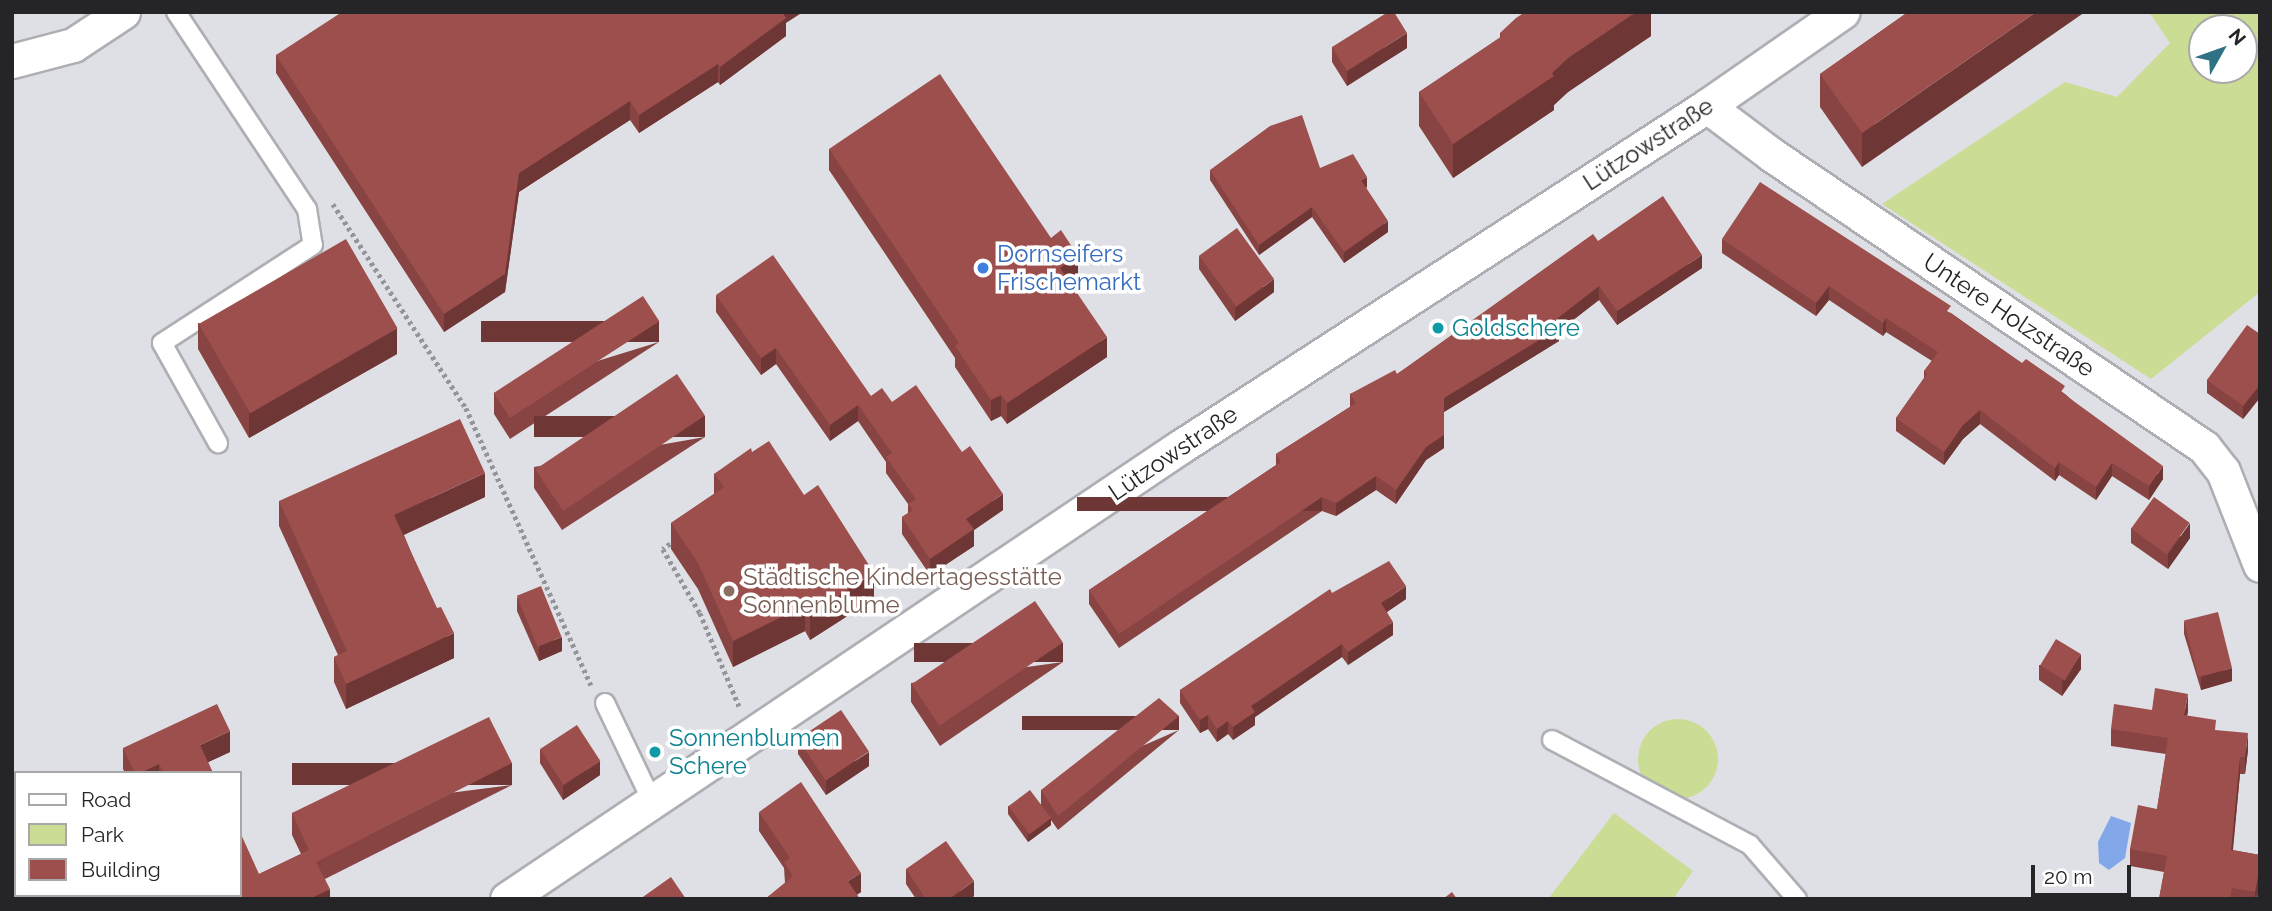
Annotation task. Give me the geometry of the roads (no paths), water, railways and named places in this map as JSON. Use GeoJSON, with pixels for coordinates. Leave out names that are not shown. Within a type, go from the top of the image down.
{"type":"FeatureCollection","features":[{"type":"Feature","properties":{"kind":"street"},"geometry":{"type":"LineString","coordinates":[[12,61],[74,45],[123,12]]}},
{"type":"Feature","properties":{"kind":"street","name":"Lützowstraße"},"geometry":{"type":"LineString","coordinates":[[507,899],[1180,447],[1707,106],[1842,12]]}},
{"type":"Feature","properties":{"kind":"street","name":"Untere Holzstraße"},"geometry":{"type":"LineString","coordinates":[[1707,106],[1772,155],[2204,447],[2223,471],[2260,565]]}},
{"type":"Feature","properties":{"kind":"lane"},"geometry":{"type":"LineString","coordinates":[[176,12],[307,209],[313,245],[162,343],[218,443]]}},
{"type":"Feature","properties":{"kind":"lane"},"geometry":{"type":"LineString","coordinates":[[605,704],[653,803]]}},
{"type":"Feature","properties":{"kind":"lane"},"geometry":{"type":"LineString","coordinates":[[1552,740],[1749,845],[1797,899]]}},
{"type":"Feature","properties":{"kind":"water"},"geometry":{"type":"Polygon","coordinates":[[[2111,816],[2131,823],[2125,858],[2109,870],[2099,863],[2098,842],[2111,816]]]}},
{"type":"Feature","properties":{"kind":"place","name":"Dornseifers Frischemarkt"},"geometry":{"type":"Point","coordinates":[983,268]}},
{"type":"Feature","properties":{"kind":"place","name":"Goldschere"},"geometry":{"type":"Point","coordinates":[1438,328]}},
{"type":"Feature","properties":{"kind":"place","name":"Städtische Kindertagesstätte Sonnenblume"},"geometry":{"type":"Point","coordinates":[729,591]}},
{"type":"Feature","properties":{"kind":"place","name":"Sonnenblumen Schere"},"geometry":{"type":"Point","coordinates":[655,752]}}]}
